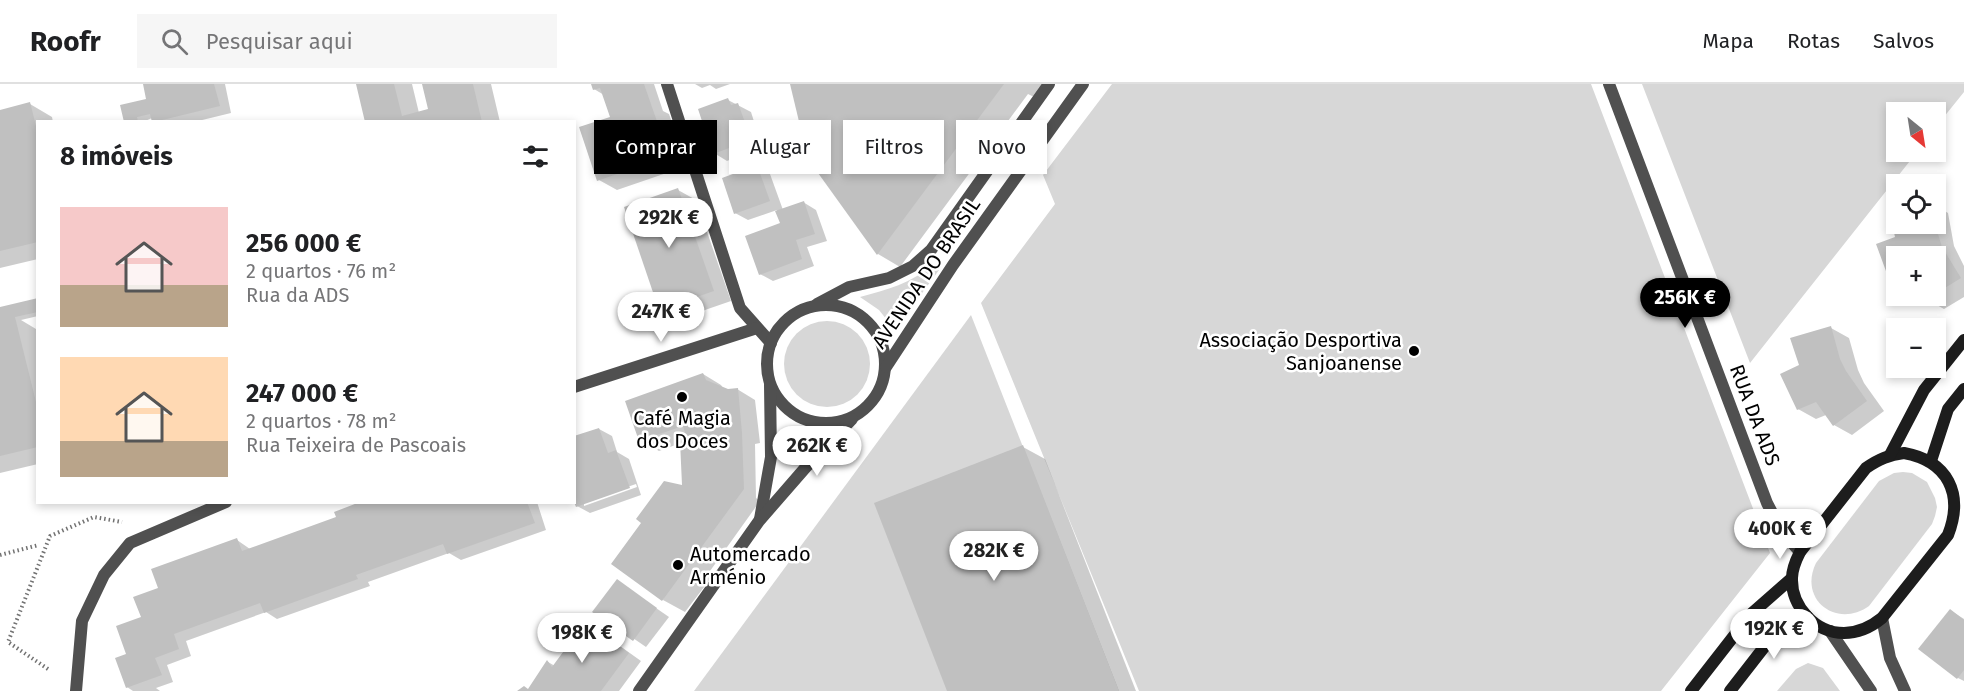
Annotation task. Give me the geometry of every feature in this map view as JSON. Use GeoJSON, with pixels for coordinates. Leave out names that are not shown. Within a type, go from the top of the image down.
{"type":"FeatureCollection","features":[{"type":"Feature","properties":{"kind":"main road"},"geometry":{"type":"LineString","coordinates":[[1890,455],[1924,390],[1964,340]]}},
{"type":"Feature","properties":{"kind":"main road"},"geometry":{"type":"LineString","coordinates":[[1931,461],[1948,409],[1964,389]]}},
{"type":"Feature","properties":{"kind":"main road"},"geometry":{"type":"LineString","coordinates":[[1904,453],[1931,461],[1950,481],[1960,507],[1948,535],[1882,618],[1858,631],[1844,633],[1830,631],[1817,625],[1798,605],[1793,592],[1794,564],[1800,552],[1866,468],[1890,455],[1904,453]]}},
{"type":"Feature","properties":{"kind":"main road"},"geometry":{"type":"LineString","coordinates":[[1691,691],[1751,614],[1792,578]]}},
{"type":"Feature","properties":{"kind":"main road"},"geometry":{"type":"LineString","coordinates":[[1730,691],[1772,637],[1807,616]]}},
{"type":"Feature","properties":{"kind":"street"},"geometry":{"type":"LineString","coordinates":[[667,84],[740,308],[771,343]]}},
{"type":"Feature","properties":{"kind":"street","name":"AVENIDA DO BRASIL"},"geometry":{"type":"LineString","coordinates":[[759,521],[771,457],[770,384],[767,363],[771,343],[781,325],[795,313],[849,287],[889,278],[913,266],[931,249],[1049,84]]}},
{"type":"Feature","properties":{"kind":"street","name":"AVENIDA DO BRASIL"},"geometry":{"type":"LineString","coordinates":[[886,367],[953,265],[1083,84]]}},
{"type":"Feature","properties":{"kind":"street","name":"RUA DA ADS"},"geometry":{"type":"LineString","coordinates":[[1609,84],[1767,503],[1781,530],[1800,552]]}},
{"type":"Feature","properties":{"kind":"street","name":"AVENIDA DO BRASIL"},"geometry":{"type":"LineString","coordinates":[[639,691],[759,521],[806,467],[855,416],[871,404],[881,387],[886,367],[885,351],[879,336],[870,324],[858,313],[844,307],[829,304],[813,306]]}},
{"type":"Feature","properties":{"kind":"street"},"geometry":{"type":"LineString","coordinates":[[576,386],[757,328]]}},
{"type":"Feature","properties":{"kind":"street"},"geometry":{"type":"LineString","coordinates":[[770,384],[779,401],[791,412],[805,420],[836,423],[855,416]]}},
{"type":"Feature","properties":{"kind":"street"},"geometry":{"type":"LineString","coordinates":[[76,691],[82,621],[104,575],[130,543],[221,504]]}},
{"type":"Feature","properties":{"kind":"street"},"geometry":{"type":"LineString","coordinates":[[1882,618],[1890,658],[1905,691]]}},
{"type":"Feature","properties":{"kind":"street"},"geometry":{"type":"LineString","coordinates":[[1830,631],[1871,691]]}},
{"type":"Feature","properties":{"kind":"path"},"geometry":{"type":"LineString","coordinates":[[48,669],[8,642],[50,536],[94,517],[122,522]]}},
{"type":"Feature","properties":{"kind":"path"},"geometry":{"type":"LineString","coordinates":[[0,555],[39,545]]}},
{"type":"Feature","properties":{"kind":"shaded area"},"geometry":{"type":"Polygon","coordinates":[[[1112,84],[1591,84],[1770,553],[1661,691],[1139,691],[981,303],[1055,204],[1043,175],[1047,174],[1047,170],[1112,84]]]}},
{"type":"Feature","properties":{"kind":"shaded area"},"geometry":{"type":"Polygon","coordinates":[[[1642,84],[1964,84],[1964,92],[1946,114],[1946,102],[1886,102],[1886,162],[1909,162],[1900,174],[1886,174],[1886,191],[1750,363],[1642,84]]]}},
{"type":"Feature","properties":{"kind":"shaded area"},"geometry":{"type":"Polygon","coordinates":[[[933,265],[939,270],[895,330],[879,310],[860,297],[889,289],[933,265]]]}},
{"type":"Feature","properties":{"kind":"shaded area"},"geometry":{"type":"Polygon","coordinates":[[[971,315],[1119,691],[694,691],[971,315]]]}},
{"type":"Feature","properties":{"kind":"shaded area"},"geometry":{"type":"Polygon","coordinates":[[[827,321],[844,324],[858,333],[867,347],[870,364],[867,381],[858,395],[844,404],[827,407],[810,404],[796,395],[787,381],[784,364],[787,347],[796,333],[810,324],[827,321]]]}},
{"type":"Feature","properties":{"kind":"shaded area"},"geometry":{"type":"Polygon","coordinates":[[[1894,473],[1912,473],[1927,482],[1937,507],[1932,524],[1869,606],[1857,612],[1845,614],[1833,612],[1816,599],[1812,589],[1812,576],[1816,563],[1879,481],[1894,473]]]}},
{"type":"Feature","properties":{"kind":"shaded area"},"geometry":{"type":"Polygon","coordinates":[[[1808,663],[1823,668],[1840,691],[1777,691],[1796,669],[1808,663]]]}},
{"type":"Feature","properties":{"kind":"building"},"geometry":{"type":"Polygon","coordinates":[[[143,84],[214,84],[220,106],[162,120],[152,120],[150,114],[137,117],[138,120],[124,120],[120,105],[146,99],[143,84]]]}},
{"type":"Feature","properties":{"kind":"building"},"geometry":{"type":"Polygon","coordinates":[[[356,84],[394,84],[402,116],[428,109],[422,84],[473,84],[482,120],[365,120],[356,84]]]}},
{"type":"Feature","properties":{"kind":"building"},"geometry":{"type":"Polygon","coordinates":[[[591,84],[644,84],[656,120],[601,120],[610,117],[600,88],[593,90],[591,84]]]}},
{"type":"Feature","properties":{"kind":"building"},"geometry":{"type":"Polygon","coordinates":[[[790,84],[1004,84],[977,120],[956,120],[956,149],[944,165],[944,120],[843,120],[843,174],[937,174],[877,255],[819,174],[831,174],[831,120],[799,120],[790,84]]]}},
{"type":"Feature","properties":{"kind":"building"},"geometry":{"type":"Polygon","coordinates":[[[728,98],[731,105],[738,103],[744,120],[729,120],[729,148],[717,153],[717,120],[702,120],[698,109],[728,98]]]}},
{"type":"Feature","properties":{"kind":"building"},"geometry":{"type":"Polygon","coordinates":[[[30,102],[36,126],[36,242],[0,251],[0,110],[30,102]]]}},
{"type":"Feature","properties":{"kind":"building"},"geometry":{"type":"Polygon","coordinates":[[[594,122],[594,172],[579,127],[594,122]]]}},
{"type":"Feature","properties":{"kind":"building"},"geometry":{"type":"Polygon","coordinates":[[[595,174],[617,174],[597,181],[595,174]]]}},
{"type":"Feature","properties":{"kind":"building"},"geometry":{"type":"Polygon","coordinates":[[[733,174],[760,174],[770,201],[734,214],[722,178],[733,174]]]}},
{"type":"Feature","properties":{"kind":"building"},"geometry":{"type":"Polygon","coordinates":[[[678,188],[714,291],[659,310],[624,207],[678,188]]]}},
{"type":"Feature","properties":{"kind":"building"},"geometry":{"type":"Polygon","coordinates":[[[804,201],[815,234],[796,240],[802,259],[759,275],[745,236],[780,223],[775,211],[804,201]]]}},
{"type":"Feature","properties":{"kind":"building"},"geometry":{"type":"Polygon","coordinates":[[[1894,234],[1938,234],[1942,246],[1886,246],[1886,271],[1876,244],[1895,237],[1894,234]]]}},
{"type":"Feature","properties":{"kind":"building"},"geometry":{"type":"Polygon","coordinates":[[[1946,254],[1961,278],[1946,287],[1946,254]]]}},
{"type":"Feature","properties":{"kind":"building"},"geometry":{"type":"Polygon","coordinates":[[[36,298],[36,312],[15,317],[36,402],[36,447],[0,456],[0,307],[36,298]]]}},
{"type":"Feature","properties":{"kind":"building"},"geometry":{"type":"Polygon","coordinates":[[[1831,326],[1840,359],[1867,401],[1833,426],[1816,402],[1797,410],[1780,374],[1799,365],[1790,338],[1831,326]]]}},
{"type":"Feature","properties":{"kind":"building"},"geometry":{"type":"Polygon","coordinates":[[[703,373],[706,380],[728,389],[738,388],[744,489],[662,601],[611,564],[641,523],[636,519],[664,481],[682,485],[680,441],[687,439],[683,426],[639,441],[625,401],[703,373]]]}},
{"type":"Feature","properties":{"kind":"building"},"geometry":{"type":"Polygon","coordinates":[[[599,428],[608,453],[616,450],[630,488],[576,507],[576,435],[599,428]]]}},
{"type":"Feature","properties":{"kind":"building"},"geometry":{"type":"Polygon","coordinates":[[[1023,445],[1119,691],[947,691],[874,503],[1023,445]]]}},
{"type":"Feature","properties":{"kind":"building"},"geometry":{"type":"Polygon","coordinates":[[[355,504],[528,504],[535,523],[447,554],[443,544],[356,575],[358,579],[264,613],[260,603],[174,634],[179,649],[155,658],[162,675],[126,688],[115,658],[126,654],[116,626],[141,617],[133,597],[158,588],[151,569],[237,538],[242,551],[336,517],[334,512],[355,504]]]}},
{"type":"Feature","properties":{"kind":"building"},"geometry":{"type":"Polygon","coordinates":[[[617,579],[657,608],[633,641],[592,612],[617,579]]]}},
{"type":"Feature","properties":{"kind":"building"},"geometry":{"type":"Polygon","coordinates":[[[1950,609],[1964,620],[1964,670],[1957,679],[1918,649],[1950,609]]]}},
{"type":"Feature","properties":{"kind":"building"},"geometry":{"type":"Polygon","coordinates":[[[586,621],[629,653],[601,691],[517,691],[524,686],[528,689],[547,660],[552,667],[586,621]]]}},
{"type":"Feature","properties":{"kind":"place","name":"Associação Desportiva Sanjoanense"},"geometry":{"type":"Point","coordinates":[1414,351]}},
{"type":"Feature","properties":{"kind":"place","name":"Café Magia dos Doces"},"geometry":{"type":"Point","coordinates":[682,397]}},
{"type":"Feature","properties":{"kind":"place","name":"Automercado Arménio"},"geometry":{"type":"Point","coordinates":[678,565]}}]}
